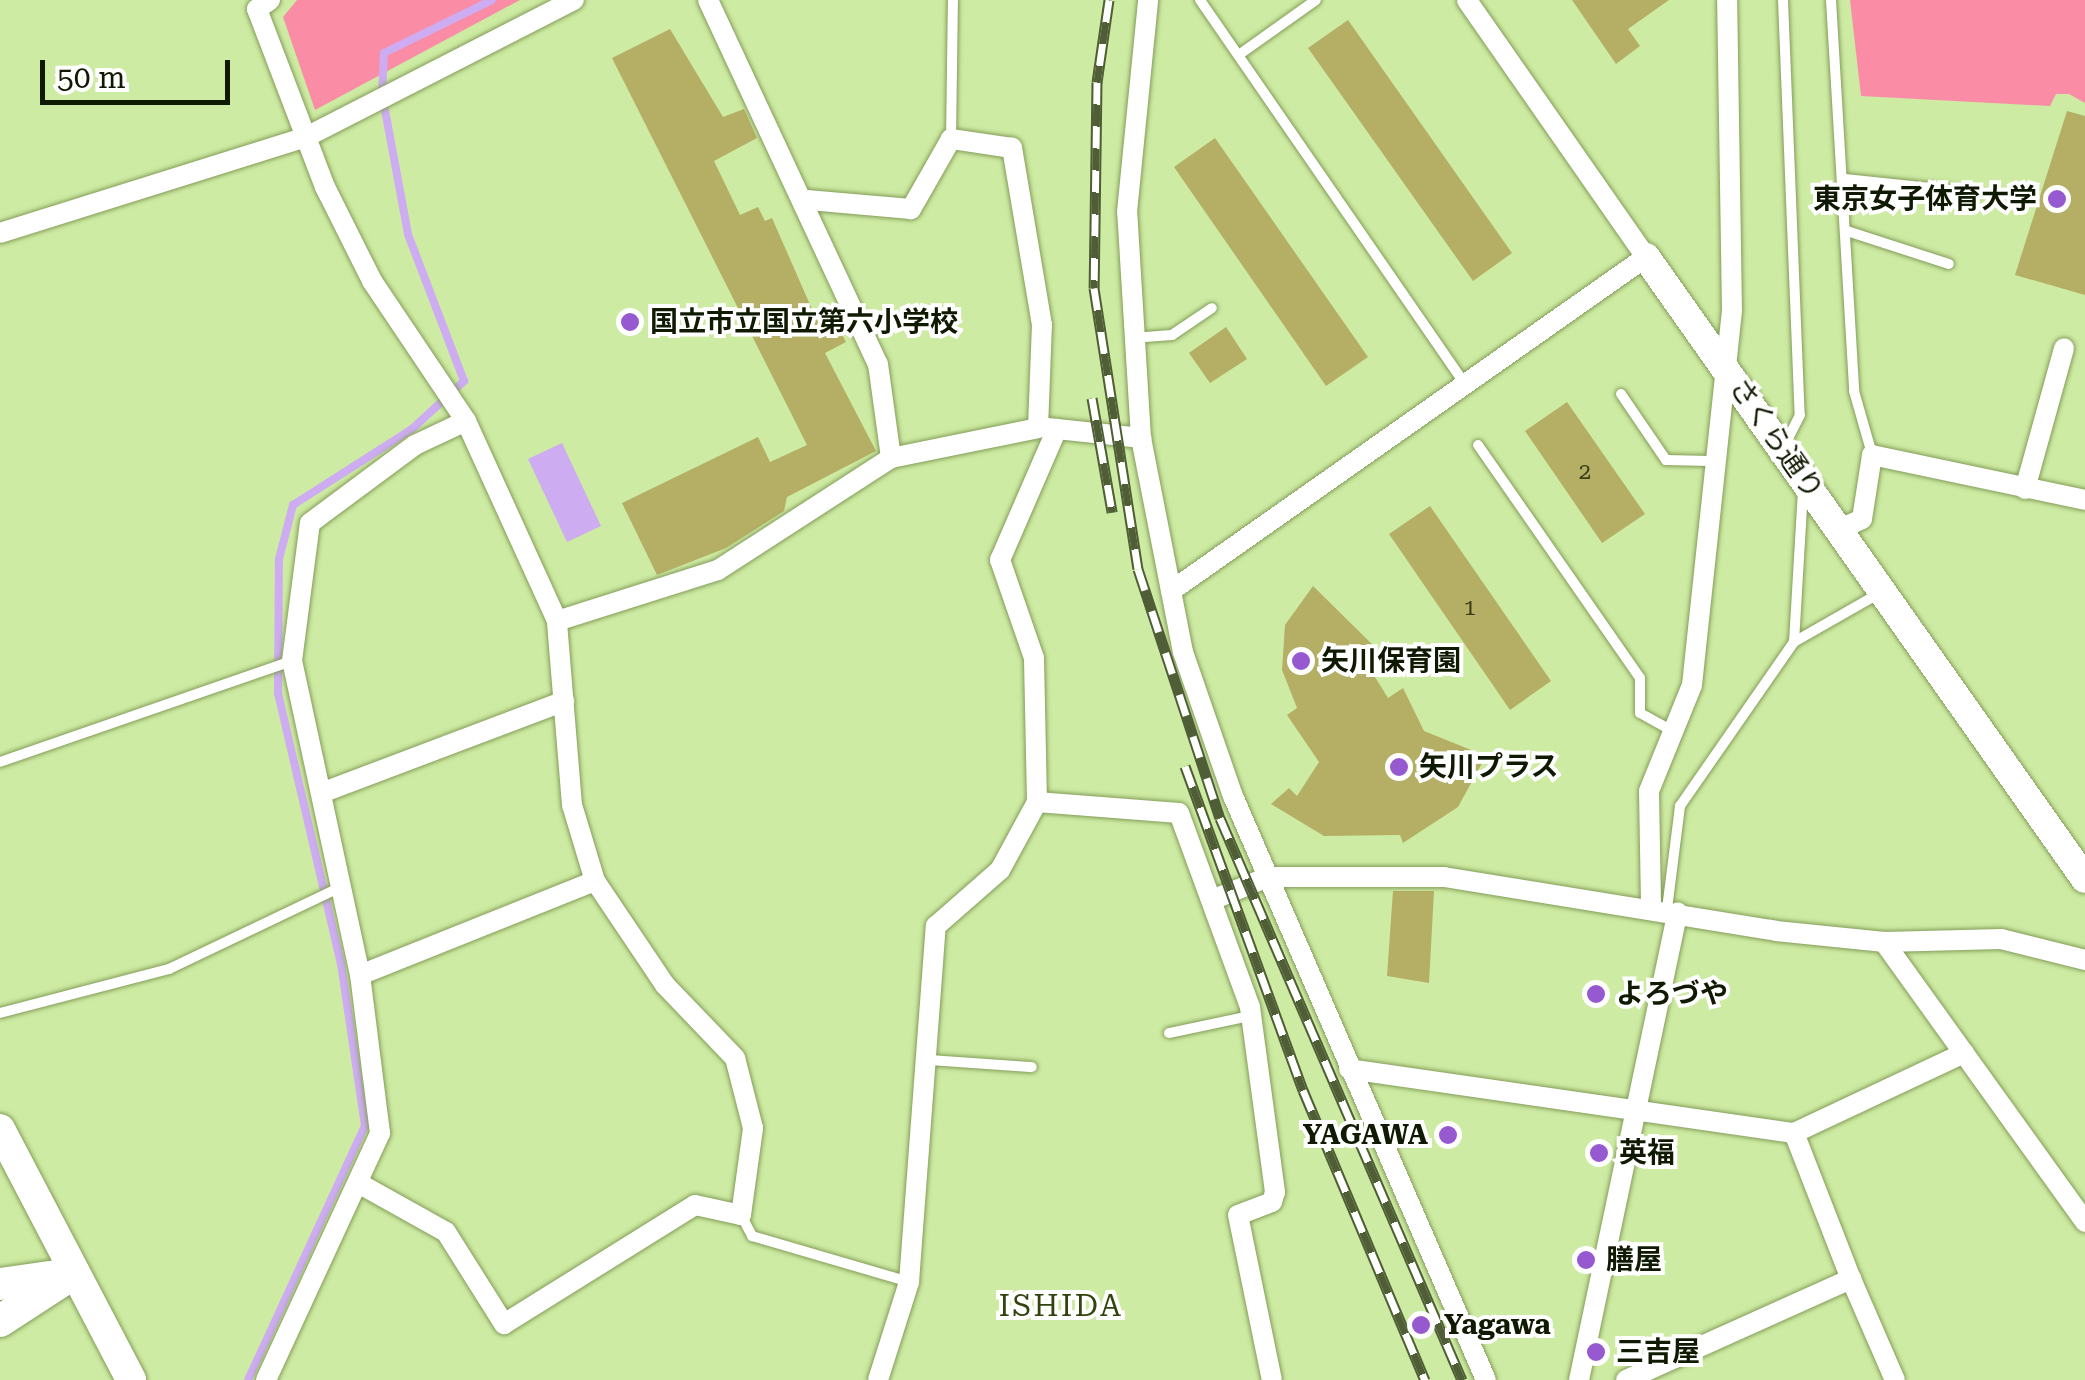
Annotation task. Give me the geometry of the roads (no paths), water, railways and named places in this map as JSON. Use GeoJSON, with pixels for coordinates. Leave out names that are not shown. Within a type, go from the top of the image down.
{"type":"FeatureCollection","features":[{"type":"Feature","properties":{"kind":"main road"},"geometry":{"type":"LineString","coordinates":[[0,1129],[130,1380]]}},
{"type":"Feature","properties":{"kind":"main road"},"geometry":{"type":"LineString","coordinates":[[0,1284],[74,1273]]}},
{"type":"Feature","properties":{"kind":"main road"},"geometry":{"type":"LineString","coordinates":[[0,1321],[74,1273]]}},
{"type":"Feature","properties":{"kind":"street"},"geometry":{"type":"LineString","coordinates":[[270,0],[257,9],[306,137],[372,281],[461,412],[558,621],[572,806],[595,881],[664,984],[734,1058],[753,1128],[742,1215],[695,1204],[504,1324],[446,1232],[360,1184]]}},
{"type":"Feature","properties":{"kind":"street"},"geometry":{"type":"LineString","coordinates":[[0,233],[306,137],[574,0]]}},
{"type":"Feature","properties":{"kind":"street"},"geometry":{"type":"LineString","coordinates":[[708,0],[808,200],[878,364],[891,458]]}},
{"type":"Feature","properties":{"kind":"street"},"geometry":{"type":"LineString","coordinates":[[1148,0],[1129,152],[1130,338],[1141,438],[1171,591],[1206,718],[1268,877],[1486,1380]]}},
{"type":"Feature","properties":{"kind":"street","name":"さくら通り"},"geometry":{"type":"LineString","coordinates":[[1466,0],[2085,879]]}},
{"type":"Feature","properties":{"kind":"street"},"geometry":{"type":"LineString","coordinates":[[1579,1380],[1642,1106],[1665,909],[1649,792],[1692,685],[1710,461],[1724,367],[1728,0]]}},
{"type":"Feature","properties":{"kind":"street"},"geometry":{"type":"LineString","coordinates":[[808,200],[910,210],[951,138],[1012,148],[1042,326],[1047,428],[1000,560],[1034,658],[1038,802],[1000,870],[936,926],[931,1060],[908,1282],[878,1380]]}},
{"type":"Feature","properties":{"kind":"street"},"geometry":{"type":"LineString","coordinates":[[1171,591],[1646,256]]}},
{"type":"Feature","properties":{"kind":"street"},"geometry":{"type":"LineString","coordinates":[[2025,489],[2064,348]]}},
{"type":"Feature","properties":{"kind":"street"},"geometry":{"type":"LineString","coordinates":[[266,1380],[360,1184],[380,1133],[360,974],[336,890],[321,793],[288,662],[310,523],[461,412]]}},
{"type":"Feature","properties":{"kind":"street"},"geometry":{"type":"LineString","coordinates":[[558,621],[718,570],[891,458],[1047,428],[1141,438]]}},
{"type":"Feature","properties":{"kind":"street"},"geometry":{"type":"LineString","coordinates":[[1840,530],[1862,519],[1872,455],[2085,500]]}},
{"type":"Feature","properties":{"kind":"street"},"geometry":{"type":"LineString","coordinates":[[321,793],[564,701]]}},
{"type":"Feature","properties":{"kind":"street"},"geometry":{"type":"LineString","coordinates":[[1038,802],[1179,814],[1252,1016],[1275,1192],[1272,1202],[1238,1216],[1272,1380]]}},
{"type":"Feature","properties":{"kind":"street"},"geometry":{"type":"LineString","coordinates":[[1212,900],[1268,877],[1444,877],[1884,942],[2001,939],[2085,960]]}},
{"type":"Feature","properties":{"kind":"street"},"geometry":{"type":"LineString","coordinates":[[360,974],[595,881]]}},
{"type":"Feature","properties":{"kind":"street"},"geometry":{"type":"LineString","coordinates":[[1884,942],[2085,1222]]}},
{"type":"Feature","properties":{"kind":"street"},"geometry":{"type":"LineString","coordinates":[[1350,1069],[1642,1106],[1794,1132],[1964,1053]]}},
{"type":"Feature","properties":{"kind":"street"},"geometry":{"type":"LineString","coordinates":[[1794,1132],[1851,1280],[1895,1380]]}},
{"type":"Feature","properties":{"kind":"street"},"geometry":{"type":"LineString","coordinates":[[1626,1380],[1851,1280]]}},
{"type":"Feature","properties":{"kind":"lane"},"geometry":{"type":"LineString","coordinates":[[951,138],[953,0]]}},
{"type":"Feature","properties":{"kind":"lane"},"geometry":{"type":"LineString","coordinates":[[1200,0],[1465,384]]}},
{"type":"Feature","properties":{"kind":"lane"},"geometry":{"type":"LineString","coordinates":[[1240,54],[1316,0]]}},
{"type":"Feature","properties":{"kind":"lane"},"geometry":{"type":"LineString","coordinates":[[1782,0],[1800,416],[1783,450]]}},
{"type":"Feature","properties":{"kind":"lane"},"geometry":{"type":"LineString","coordinates":[[1831,0],[1845,179],[1854,391],[1872,455]]}},
{"type":"Feature","properties":{"kind":"lane"},"geometry":{"type":"LineString","coordinates":[[1845,179],[1978,193]]}},
{"type":"Feature","properties":{"kind":"lane"},"geometry":{"type":"LineString","coordinates":[[1848,231],[1949,264]]}},
{"type":"Feature","properties":{"kind":"lane"},"geometry":{"type":"LineString","coordinates":[[1130,338],[1172,335],[1212,308]]}},
{"type":"Feature","properties":{"kind":"lane"},"geometry":{"type":"LineString","coordinates":[[1621,394],[1666,460],[1710,461]]}},
{"type":"Feature","properties":{"kind":"lane"},"geometry":{"type":"LineString","coordinates":[[1478,445],[1640,678],[1640,713],[1673,731]]}},
{"type":"Feature","properties":{"kind":"lane"},"geometry":{"type":"LineString","coordinates":[[1794,642],[1804,479]]}},
{"type":"Feature","properties":{"kind":"lane"},"geometry":{"type":"LineString","coordinates":[[1665,909],[1680,806],[1794,642],[1884,591]]}},
{"type":"Feature","properties":{"kind":"lane"},"geometry":{"type":"LineString","coordinates":[[0,762],[288,662]]}},
{"type":"Feature","properties":{"kind":"lane"},"geometry":{"type":"LineString","coordinates":[[0,1014],[169,970],[336,890]]}},
{"type":"Feature","properties":{"kind":"lane"},"geometry":{"type":"LineString","coordinates":[[1169,1033],[1252,1016]]}},
{"type":"Feature","properties":{"kind":"lane"},"geometry":{"type":"LineString","coordinates":[[931,1060],[1032,1067]]}},
{"type":"Feature","properties":{"kind":"lane"},"geometry":{"type":"LineString","coordinates":[[742,1215],[752,1236],[908,1282]]}},
{"type":"Feature","properties":{"kind":"waterway"},"geometry":{"type":"LineString","coordinates":[[248,1380],[365,1126],[341,964],[278,694],[279,559],[293,505],[412,429],[464,381],[408,234],[382,94],[384,53],[492,0]]}},
{"type":"Feature","properties":{"kind":"railway"},"geometry":{"type":"LineString","coordinates":[[1109,0],[1097,82],[1094,288],[1138,569],[1220,818],[1462,1380]]}},
{"type":"Feature","properties":{"kind":"railway"},"geometry":{"type":"LineString","coordinates":[[1092,398],[1112,512]]}},
{"type":"Feature","properties":{"kind":"railway"},"geometry":{"type":"LineString","coordinates":[[1185,766],[1303,1090],[1425,1380]]}},
{"type":"Feature","properties":{"kind":"place","name":"東京女子体育大学"},"geometry":{"type":"Point","coordinates":[2057,199]}},
{"type":"Feature","properties":{"kind":"place","name":"国立市立国立第六小学校"},"geometry":{"type":"Point","coordinates":[630,322]}},
{"type":"Feature","properties":{"kind":"place","name":"矢川保育園"},"geometry":{"type":"Point","coordinates":[1301,661]}},
{"type":"Feature","properties":{"kind":"place","name":"矢川プラス"},"geometry":{"type":"Point","coordinates":[1399,767]}},
{"type":"Feature","properties":{"kind":"place","name":"よろづや"},"geometry":{"type":"Point","coordinates":[1596,994]}},
{"type":"Feature","properties":{"kind":"place","name":"YAGAWA"},"geometry":{"type":"Point","coordinates":[1448,1135]}},
{"type":"Feature","properties":{"kind":"place","name":"英福"},"geometry":{"type":"Point","coordinates":[1599,1153]}},
{"type":"Feature","properties":{"kind":"place","name":"膳屋"},"geometry":{"type":"Point","coordinates":[1586,1260]}},
{"type":"Feature","properties":{"kind":"place","name":"Yagawa"},"geometry":{"type":"Point","coordinates":[1421,1325]}},
{"type":"Feature","properties":{"kind":"place","name":"三吉屋"},"geometry":{"type":"Point","coordinates":[1596,1352]}},
{"type":"Feature","properties":{"kind":"district","name":"ISHIDA"},"geometry":{"type":"Point","coordinates":[1061,1306]}}]}
